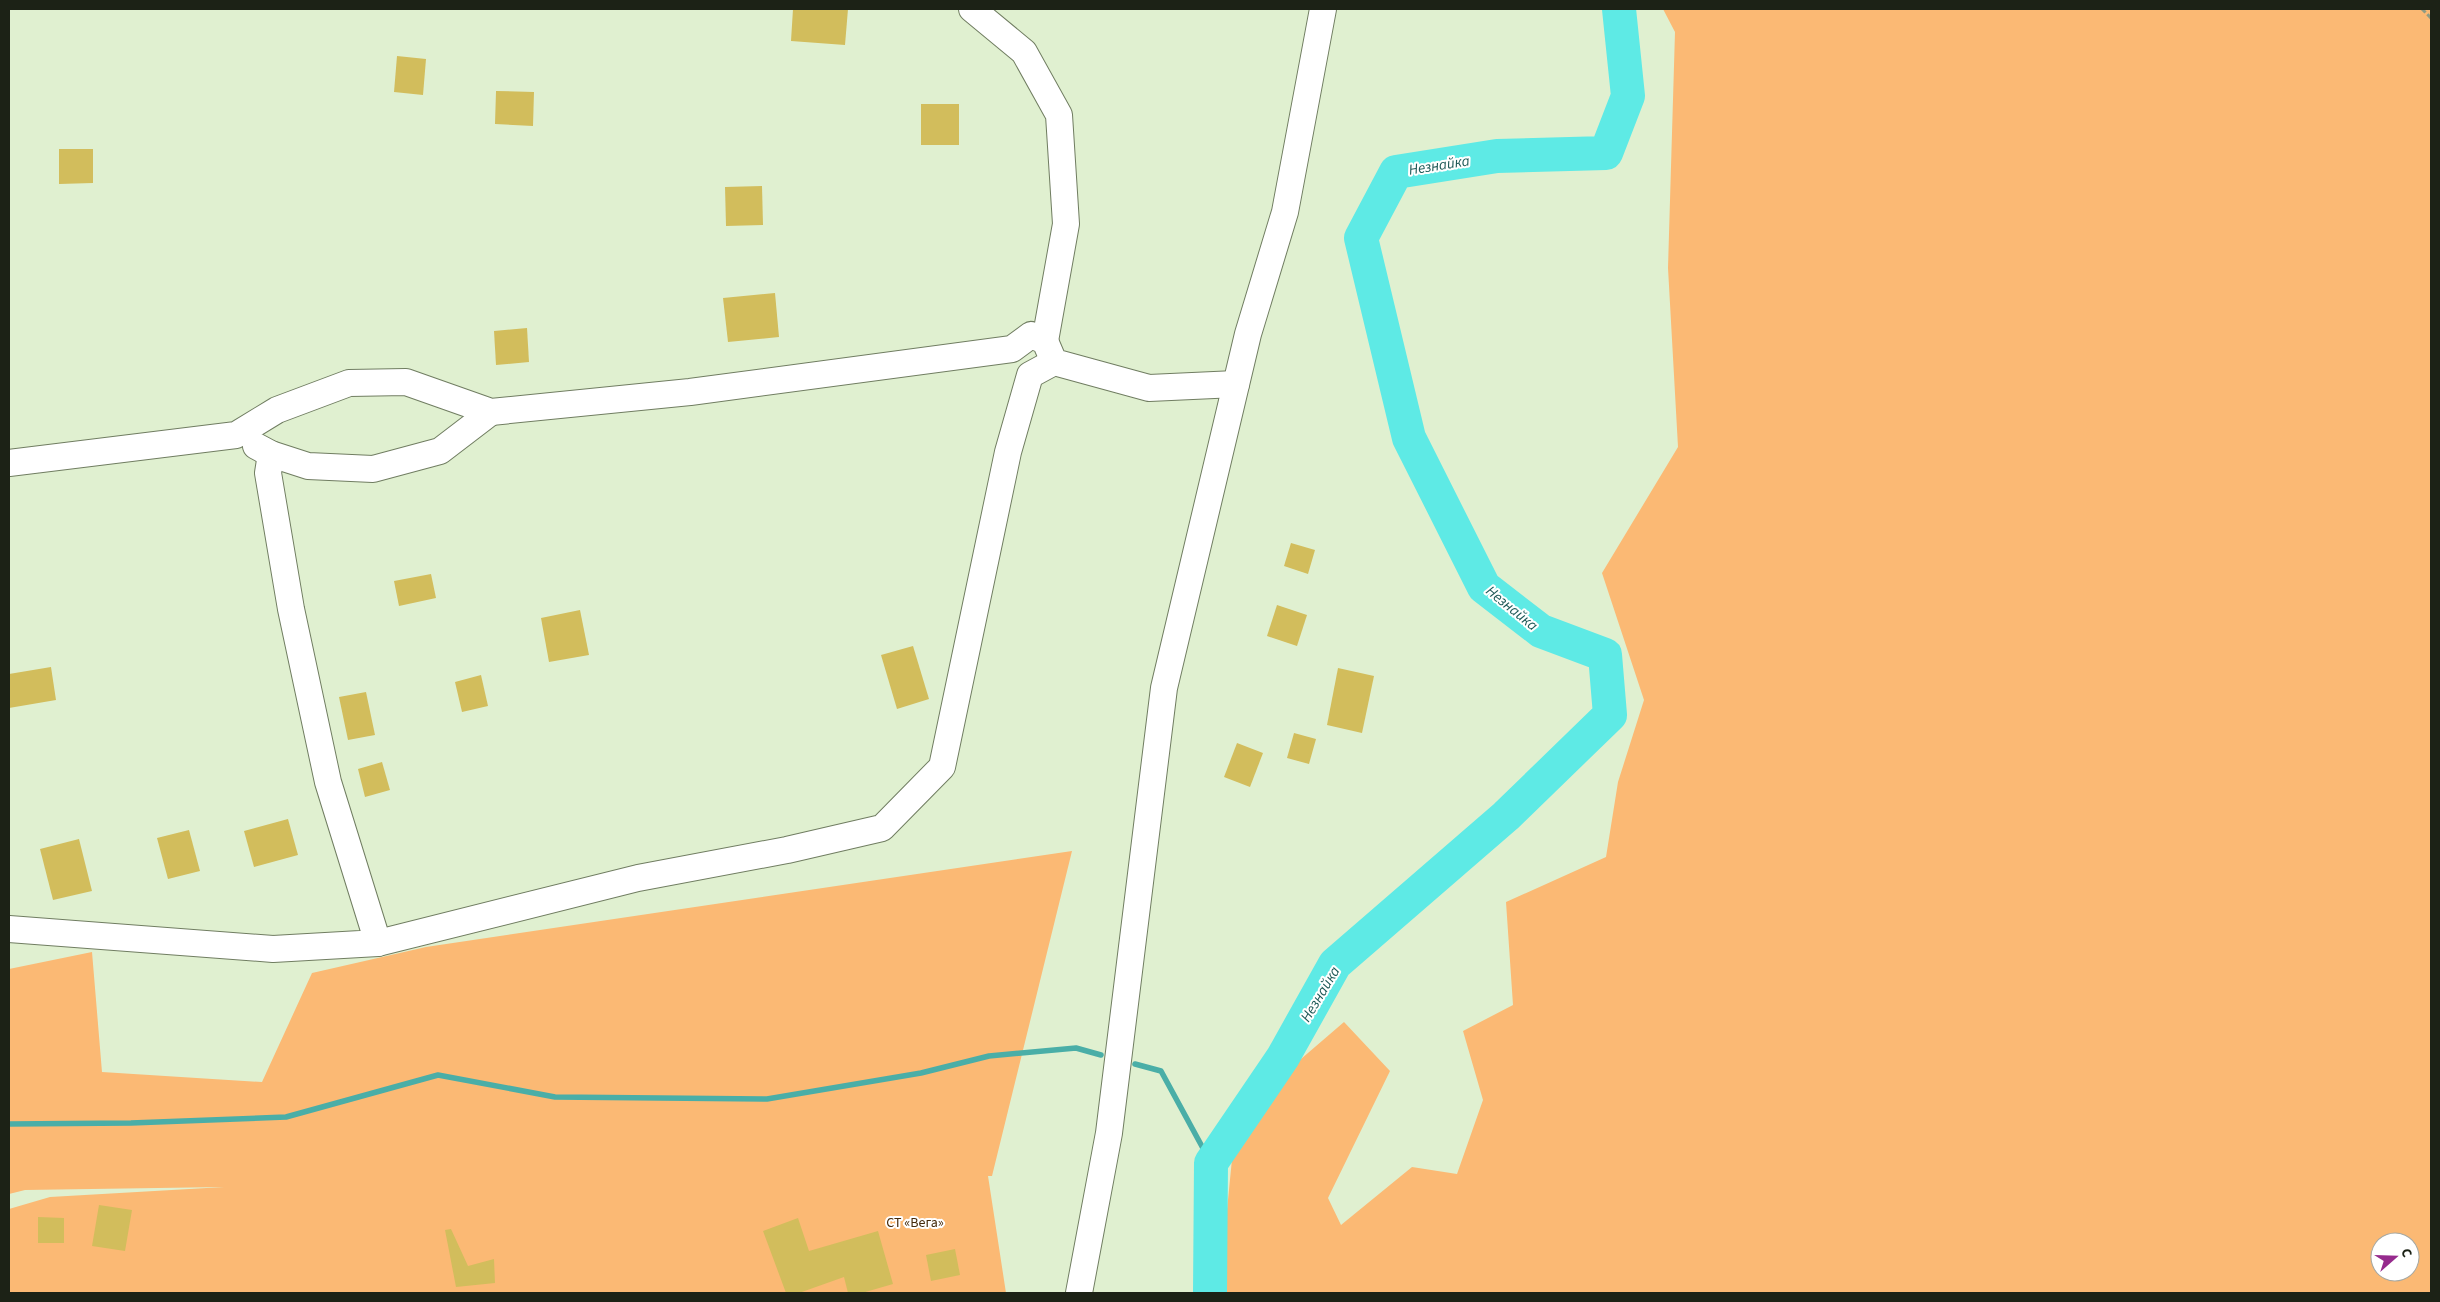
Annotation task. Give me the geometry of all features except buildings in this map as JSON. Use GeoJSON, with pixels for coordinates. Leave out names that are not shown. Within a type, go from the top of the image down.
{"type":"FeatureCollection","features":[{"type":"Feature","properties":{"kind":"street"},"geometry":{"type":"LineString","coordinates":[[9,929],[273,949],[378,943],[638,878],[787,850],[882,828],[942,767],[1011,442],[1030,375],[1050,351],[1066,224],[1059,115],[1024,52],[972,9]]}},
{"type":"Feature","properties":{"kind":"street"},"geometry":{"type":"LineString","coordinates":[[1079,1293],[1109,1133],[1164,688],[1248,334],[1285,212],[1323,9]]}},
{"type":"Feature","properties":{"kind":"street"},"geometry":{"type":"LineString","coordinates":[[9,463],[236,435],[277,410],[349,382],[406,382],[491,412],[690,392],[1012,349],[1032,334],[1050,351],[1149,388],[1236,384]]}},
{"type":"Feature","properties":{"kind":"street"},"geometry":{"type":"LineString","coordinates":[[236,435],[271,454],[308,466],[373,469],[440,450],[491,412]]}},
{"type":"Feature","properties":{"kind":"street"},"geometry":{"type":"LineString","coordinates":[[271,454],[268,473],[282,560],[326,772],[378,943]]}},
{"type":"Feature","properties":{"kind":"path"},"geometry":{"type":"LineString","coordinates":[[2422,9],[2431,18]]}},
{"type":"Feature","properties":{"kind":"green space"},"geometry":{"type":"Polygon","coordinates":[[[1663,9],[2431,9],[2431,1293],[1227,1293],[1221,1271],[1233,1149],[1294,1065],[1344,1022],[1390,1071],[1328,1198],[1341,1225],[1412,1167],[1457,1174],[1483,1100],[1463,1031],[1513,1005],[1506,902],[1606,857],[1618,782],[1644,700],[1602,573],[1678,447],[1668,268],[1675,32],[1663,9]]]}},
{"type":"Feature","properties":{"kind":"green space","name":"СТ «Вега»"},"geometry":{"type":"Polygon","coordinates":[[[1072,851],[992,1176],[988,1176],[1006,1293],[9,1293],[9,1209],[50,1197],[224,1187],[25,1190],[9,1194],[9,969],[92,952],[102,1072],[262,1082],[312,973],[426,947],[1072,851]]]}},
{"type":"Feature","properties":{"kind":"waterway","name":"Незнайка"},"geometry":{"type":"LineString","coordinates":[[1210,1293],[1211,1163],[1283,1057],[1335,964],[1506,816],[1610,715],[1605,655],[1541,631],[1484,587],[1409,438],[1361,238],[1396,172],[1497,156],[1606,153],[1628,96],[1619,9]]}},
{"type":"Feature","properties":{"kind":"waterway"},"geometry":{"type":"LineString","coordinates":[[9,1124],[131,1123],[286,1117],[438,1075],[555,1097],[767,1099],[921,1073],[989,1056],[1076,1048],[1101,1055]]}},
{"type":"Feature","properties":{"kind":"waterway"},"geometry":{"type":"LineString","coordinates":[[1135,1064],[1161,1071],[1211,1163]]}}]}
